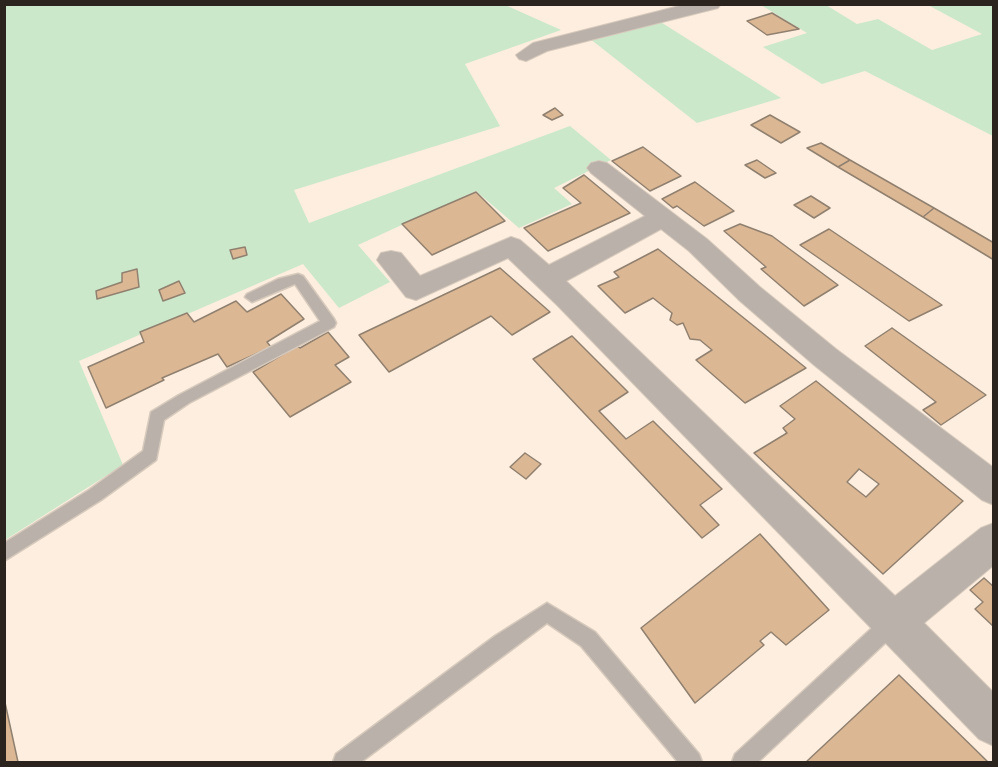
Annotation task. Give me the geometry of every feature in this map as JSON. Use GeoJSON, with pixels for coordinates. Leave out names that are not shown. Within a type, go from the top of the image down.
{"type":"FeatureCollection","features":[{"type":"Feature","properties":{"kind":"street"},"geometry":{"type":"LineString","coordinates":[[526,55],[540,47],[587,34],[712,4]]}},
{"type":"Feature","properties":{"kind":"street"},"geometry":{"type":"LineString","coordinates":[[599,168],[698,245],[750,294],[825,357],[930,437],[993,489]]}},
{"type":"Feature","properties":{"kind":"street"},"geometry":{"type":"LineString","coordinates":[[546,279],[662,218]]}},
{"type":"Feature","properties":{"kind":"street"},"geometry":{"type":"LineString","coordinates":[[391,260],[416,290],[511,246],[894,622],[993,724]]}},
{"type":"Feature","properties":{"kind":"street"},"geometry":{"type":"LineString","coordinates":[[894,622],[993,541]]}},
{"type":"Feature","properties":{"kind":"lane"},"geometry":{"type":"LineString","coordinates":[[4,553],[95,495],[150,455],[157,417],[184,399],[329,323],[298,279],[283,282],[252,297]]}},
{"type":"Feature","properties":{"kind":"lane"},"geometry":{"type":"LineString","coordinates":[[344,762],[502,643],[547,612],[588,639],[691,762]]}},
{"type":"Feature","properties":{"kind":"lane"},"geometry":{"type":"LineString","coordinates":[[743,762],[894,622]]}},
{"type":"Feature","properties":{"kind":"green space"},"geometry":{"type":"Polygon","coordinates":[[[503,4],[561,30],[465,64],[500,126],[294,190],[309,223],[570,126],[611,160],[554,188],[572,204],[519,228],[476,191],[358,245],[390,282],[339,308],[303,264],[79,361],[123,465],[5,540],[5,5],[503,4]]]}},
{"type":"Feature","properties":{"kind":"green space"},"geometry":{"type":"Polygon","coordinates":[[[761,5],[826,5],[857,24],[878,19],[932,50],[982,34],[928,5],[993,5],[993,136],[865,71],[822,84],[763,47],[807,33],[761,5]]]}},
{"type":"Feature","properties":{"kind":"green space"},"geometry":{"type":"Polygon","coordinates":[[[659,21],[781,98],[697,123],[589,38],[659,21]]]}},
{"type":"Feature","properties":{"kind":"building"},"geometry":{"type":"Polygon","coordinates":[[[772,13],[799,29],[767,35],[747,21],[772,13]]]}},
{"type":"Feature","properties":{"kind":"building"},"geometry":{"type":"Polygon","coordinates":[[[555,108],[563,115],[552,120],[543,115],[555,108]]]}},
{"type":"Feature","properties":{"kind":"building"},"geometry":{"type":"Polygon","coordinates":[[[770,115],[800,132],[781,143],[751,125],[770,115]]]}},
{"type":"Feature","properties":{"kind":"building"},"geometry":{"type":"Polygon","coordinates":[[[821,143],[850,160],[838,167],[807,148],[821,143]]]}},
{"type":"Feature","properties":{"kind":"building"},"geometry":{"type":"Polygon","coordinates":[[[643,147],[681,176],[650,191],[612,161],[643,147]]]}},
{"type":"Feature","properties":{"kind":"building"},"geometry":{"type":"Polygon","coordinates":[[[757,160],[776,173],[765,178],[745,165],[757,160]]]}},
{"type":"Feature","properties":{"kind":"building"},"geometry":{"type":"Polygon","coordinates":[[[850,160],[934,208],[923,217],[838,167],[850,160]]]}},
{"type":"Feature","properties":{"kind":"building"},"geometry":{"type":"Polygon","coordinates":[[[584,175],[630,213],[548,251],[524,228],[581,203],[563,188],[584,175]]]}},
{"type":"Feature","properties":{"kind":"building"},"geometry":{"type":"Polygon","coordinates":[[[695,182],[734,211],[704,226],[677,206],[673,208],[662,199],[695,182]]]}},
{"type":"Feature","properties":{"kind":"building"},"geometry":{"type":"Polygon","coordinates":[[[476,192],[505,221],[432,255],[402,224],[476,192]]]}},
{"type":"Feature","properties":{"kind":"building"},"geometry":{"type":"Polygon","coordinates":[[[811,196],[830,208],[814,218],[794,205],[811,196]]]}},
{"type":"Feature","properties":{"kind":"building"},"geometry":{"type":"Polygon","coordinates":[[[934,208],[994,243],[994,260],[923,217],[934,208]]]}},
{"type":"Feature","properties":{"kind":"building"},"geometry":{"type":"Polygon","coordinates":[[[740,224],[772,236],[838,285],[804,306],[761,269],[766,267],[724,231],[740,224]]]}},
{"type":"Feature","properties":{"kind":"building"},"geometry":{"type":"Polygon","coordinates":[[[829,229],[942,305],[909,321],[800,245],[829,229]]]}},
{"type":"Feature","properties":{"kind":"building"},"geometry":{"type":"Polygon","coordinates":[[[245,247],[247,255],[233,259],[230,250],[245,247]]]}},
{"type":"Feature","properties":{"kind":"building"},"geometry":{"type":"Polygon","coordinates":[[[658,249],[806,368],[745,403],[696,360],[712,350],[700,340],[690,339],[683,323],[677,325],[670,320],[672,313],[653,298],[625,313],[598,286],[619,277],[614,272],[658,249]]]}},
{"type":"Feature","properties":{"kind":"building"},"geometry":{"type":"Polygon","coordinates":[[[500,268],[550,312],[512,335],[491,316],[389,372],[359,335],[500,268]]]}},
{"type":"Feature","properties":{"kind":"building"},"geometry":{"type":"Polygon","coordinates":[[[137,269],[139,287],[97,299],[96,291],[122,282],[122,273],[137,269]]]}},
{"type":"Feature","properties":{"kind":"building"},"geometry":{"type":"Polygon","coordinates":[[[179,281],[185,293],[163,301],[159,290],[179,281]]]}},
{"type":"Feature","properties":{"kind":"building"},"geometry":{"type":"Polygon","coordinates":[[[281,294],[304,319],[267,342],[271,347],[227,367],[218,354],[162,378],[164,380],[106,408],[88,367],[144,342],[140,332],[187,313],[194,322],[236,301],[247,312],[281,294]]]}},
{"type":"Feature","properties":{"kind":"building"},"geometry":{"type":"Polygon","coordinates":[[[892,328],[986,395],[941,425],[923,410],[936,402],[865,346],[892,328]]]}},
{"type":"Feature","properties":{"kind":"building"},"geometry":{"type":"Polygon","coordinates":[[[328,332],[349,357],[335,365],[351,382],[290,417],[253,372],[297,346],[300,348],[328,332]]]}},
{"type":"Feature","properties":{"kind":"building"},"geometry":{"type":"Polygon","coordinates":[[[572,336],[628,392],[599,411],[626,439],[653,421],[722,489],[700,505],[719,525],[702,538],[533,359],[572,336]]]}},
{"type":"Feature","properties":{"kind":"building"},"geometry":{"type":"Polygon","coordinates":[[[816,381],[963,501],[883,574],[754,453],[787,433],[783,428],[795,419],[780,406],[816,381]],[[859,469],[847,482],[866,497],[879,484],[859,469]]]}},
{"type":"Feature","properties":{"kind":"building"},"geometry":{"type":"Polygon","coordinates":[[[525,453],[541,464],[526,479],[510,467],[525,453]]]}},
{"type":"Feature","properties":{"kind":"building"},"geometry":{"type":"Polygon","coordinates":[[[760,534],[829,610],[786,645],[771,632],[760,641],[764,645],[695,703],[641,628],[760,534]]]}},
{"type":"Feature","properties":{"kind":"building"},"geometry":{"type":"Polygon","coordinates":[[[984,578],[994,587],[994,627],[975,609],[983,602],[970,590],[984,578]]]}},
{"type":"Feature","properties":{"kind":"building"},"geometry":{"type":"Polygon","coordinates":[[[899,675],[988,762],[806,762],[899,675]]]}},
{"type":"Feature","properties":{"kind":"building"},"geometry":{"type":"Polygon","coordinates":[[[4,698],[18,762],[4,762],[4,698]]]}}]}
